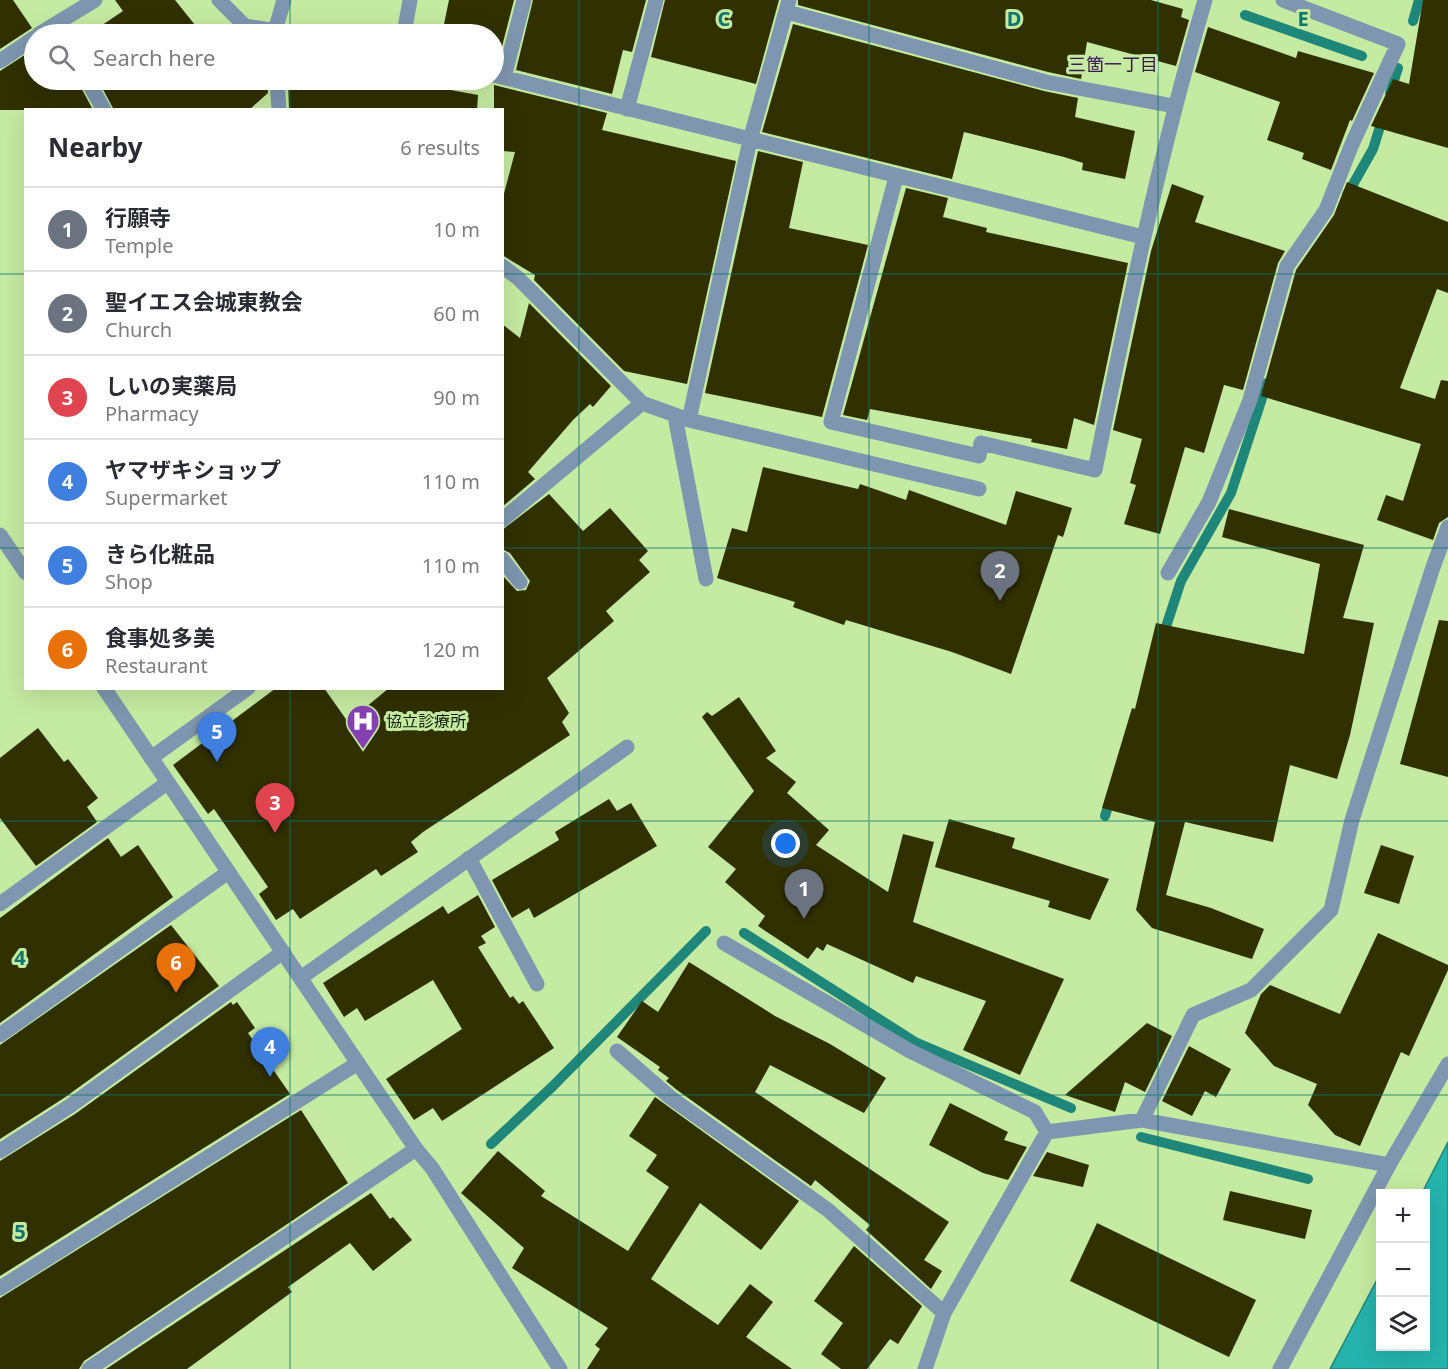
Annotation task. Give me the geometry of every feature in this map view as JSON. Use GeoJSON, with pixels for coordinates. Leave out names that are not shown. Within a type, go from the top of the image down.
{"type":"FeatureCollection","features":[{"type":"Feature","properties":{"kind":"street"},"geometry":{"type":"LineString","coordinates":[[64,24],[94,0]]}},
{"type":"Feature","properties":{"kind":"street"},"geometry":{"type":"LineString","coordinates":[[219,0],[243,24]]}},
{"type":"Feature","properties":{"kind":"street"},"geometry":{"type":"LineString","coordinates":[[277,24],[285,0]]}},
{"type":"Feature","properties":{"kind":"street"},"geometry":{"type":"LineString","coordinates":[[406,24],[410,0]]}},
{"type":"Feature","properties":{"kind":"street"},"geometry":{"type":"LineString","coordinates":[[504,61],[524,0]]}},
{"type":"Feature","properties":{"kind":"street"},"geometry":{"type":"LineString","coordinates":[[627,109],[656,0]]}},
{"type":"Feature","properties":{"kind":"street"},"geometry":{"type":"LineString","coordinates":[[896,177],[831,422],[979,456],[981,443],[1095,470],[1143,237],[1174,106],[1205,0]]}},
{"type":"Feature","properties":{"kind":"street"},"geometry":{"type":"LineString","coordinates":[[1168,573],[1209,502],[1250,400],[1287,266],[1326,210],[1352,144],[1398,44],[1283,0]]}},
{"type":"Feature","properties":{"kind":"street"},"geometry":{"type":"LineString","coordinates":[[706,579],[682,418],[750,140],[788,6],[1046,82],[1174,106]]}},
{"type":"Feature","properties":{"kind":"street"},"geometry":{"type":"LineString","coordinates":[[0,61],[24,45]]}},
{"type":"Feature","properties":{"kind":"street"},"geometry":{"type":"LineString","coordinates":[[504,77],[1143,237]]}},
{"type":"Feature","properties":{"kind":"street"},"geometry":{"type":"LineString","coordinates":[[93,90],[103,108]]}},
{"type":"Feature","properties":{"kind":"street"},"geometry":{"type":"LineString","coordinates":[[278,90],[279,108]]}},
{"type":"Feature","properties":{"kind":"street"},"geometry":{"type":"LineString","coordinates":[[504,268],[518,278],[642,403],[682,418],[979,489]]}},
{"type":"Feature","properties":{"kind":"street"},"geometry":{"type":"LineString","coordinates":[[504,518],[642,403]]}},
{"type":"Feature","properties":{"kind":"street"},"geometry":{"type":"LineString","coordinates":[[1142,1120],[1194,1015],[1251,990],[1331,910],[1352,820],[1448,527]]}},
{"type":"Feature","properties":{"kind":"street"},"geometry":{"type":"LineString","coordinates":[[0,536],[24,570]]}},
{"type":"Feature","properties":{"kind":"street"},"geometry":{"type":"LineString","coordinates":[[504,562],[520,582]]}},
{"type":"Feature","properties":{"kind":"street"},"geometry":{"type":"LineString","coordinates":[[105,690],[227,873],[302,977],[416,1149],[432,1168],[560,1369]]}},
{"type":"Feature","properties":{"kind":"street"},"geometry":{"type":"LineString","coordinates":[[151,758],[245,690]]}},
{"type":"Feature","properties":{"kind":"street"},"geometry":{"type":"LineString","coordinates":[[302,977],[627,747]]}},
{"type":"Feature","properties":{"kind":"street"},"geometry":{"type":"LineString","coordinates":[[0,904],[167,783]]}},
{"type":"Feature","properties":{"kind":"street"},"geometry":{"type":"LineString","coordinates":[[469,858],[537,984]]}},
{"type":"Feature","properties":{"kind":"street"},"geometry":{"type":"LineString","coordinates":[[0,1035],[227,873]]}},
{"type":"Feature","properties":{"kind":"street"},"geometry":{"type":"LineString","coordinates":[[724,943],[910,1051],[1035,1112],[1047,1132]]}},
{"type":"Feature","properties":{"kind":"street"},"geometry":{"type":"LineString","coordinates":[[0,1151],[70,1106],[283,952]]}},
{"type":"Feature","properties":{"kind":"street"},"geometry":{"type":"LineString","coordinates":[[617,1051],[671,1098],[828,1210],[944,1313]]}},
{"type":"Feature","properties":{"kind":"street"},"geometry":{"type":"LineString","coordinates":[[0,1288],[358,1063]]}},
{"type":"Feature","properties":{"kind":"street"},"geometry":{"type":"LineString","coordinates":[[1280,1369],[1389,1165],[1448,1064]]}},
{"type":"Feature","properties":{"kind":"street"},"geometry":{"type":"LineString","coordinates":[[1047,1132],[1142,1120],[1389,1165]]}},
{"type":"Feature","properties":{"kind":"street"},"geometry":{"type":"LineString","coordinates":[[925,1369],[944,1313],[1047,1132]]}},
{"type":"Feature","properties":{"kind":"street"},"geometry":{"type":"LineString","coordinates":[[89,1369],[416,1149]]}},
{"type":"Feature","properties":{"kind":"water"},"geometry":{"type":"Polygon","coordinates":[[[1448,1142],[1448,1369],[1330,1369],[1376,1282],[1376,1351],[1430,1351],[1430,1189],[1424,1189],[1448,1142]]]}},
{"type":"Feature","properties":{"kind":"building"},"geometry":{"type":"Polygon","coordinates":[[[0,0],[13,0],[29,24],[24,24],[24,33],[0,49],[0,0]]]}},
{"type":"Feature","properties":{"kind":"building"},"geometry":{"type":"Polygon","coordinates":[[[115,0],[175,0],[194,24],[104,24],[123,11],[115,0]]]}},
{"type":"Feature","properties":{"kind":"building"},"geometry":{"type":"Polygon","coordinates":[[[449,0],[514,0],[504,39],[504,24],[444,24],[449,0]]]}},
{"type":"Feature","properties":{"kind":"building"},"geometry":{"type":"Polygon","coordinates":[[[533,0],[646,0],[632,52],[623,50],[612,94],[516,70],[533,0]]]}},
{"type":"Feature","properties":{"kind":"building"},"geometry":{"type":"Polygon","coordinates":[[[665,0],[779,0],[756,84],[651,57],[665,0]]]}},
{"type":"Feature","properties":{"kind":"building"},"geometry":{"type":"Polygon","coordinates":[[[798,0],[1151,0],[1183,9],[1181,17],[1189,20],[1176,66],[1087,42],[1081,79],[798,5],[798,0]]]}},
{"type":"Feature","properties":{"kind":"building"},"geometry":{"type":"Polygon","coordinates":[[[1423,0],[1448,0],[1448,148],[1371,126],[1393,79],[1409,84],[1423,0]]]}},
{"type":"Feature","properties":{"kind":"building"},"geometry":{"type":"Polygon","coordinates":[[[793,24],[1078,98],[1075,117],[1135,131],[1125,179],[1082,170],[1083,163],[1064,157],[964,132],[952,179],[762,132],[793,24]]]}},
{"type":"Feature","properties":{"kind":"building"},"geometry":{"type":"Polygon","coordinates":[[[1208,27],[1296,58],[1298,51],[1374,73],[1352,121],[1350,120],[1331,170],[1302,159],[1304,153],[1267,140],[1280,102],[1195,72],[1208,27]]]}},
{"type":"Feature","properties":{"kind":"building"},"geometry":{"type":"Polygon","coordinates":[[[24,55],[24,90],[82,90],[92,108],[0,110],[0,71],[24,55]]]}},
{"type":"Feature","properties":{"kind":"building"},"geometry":{"type":"Polygon","coordinates":[[[504,87],[607,113],[602,130],[736,161],[687,384],[624,371],[534,280],[535,275],[504,256],[504,193],[515,152],[504,151],[504,108],[494,108],[494,90],[504,90],[504,87]]]}},
{"type":"Feature","properties":{"kind":"building"},"geometry":{"type":"Polygon","coordinates":[[[103,90],[268,90],[268,93],[251,108],[113,108],[103,90]]]}},
{"type":"Feature","properties":{"kind":"building"},"geometry":{"type":"Polygon","coordinates":[[[288,90],[451,90],[478,95],[477,108],[289,108],[288,90]]]}},
{"type":"Feature","properties":{"kind":"building"},"geometry":{"type":"Polygon","coordinates":[[[758,151],[803,162],[789,228],[868,245],[822,417],[705,393],[758,151]]]}},
{"type":"Feature","properties":{"kind":"building"},"geometry":{"type":"Polygon","coordinates":[[[1347,182],[1448,222],[1448,293],[1437,289],[1400,388],[1435,399],[1441,380],[1448,381],[1448,517],[1439,523],[1433,540],[1377,520],[1386,495],[1403,501],[1421,444],[1261,396],[1296,270],[1334,215],[1347,182]]]}},
{"type":"Feature","properties":{"kind":"building"},"geometry":{"type":"Polygon","coordinates":[[[1172,184],[1204,196],[1195,222],[1285,251],[1278,263],[1243,390],[1224,385],[1204,453],[1185,447],[1160,534],[1124,524],[1136,485],[1130,483],[1142,439],[1113,430],[1151,251],[1172,184]]]}},
{"type":"Feature","properties":{"kind":"building"},"geometry":{"type":"Polygon","coordinates":[[[906,188],[948,198],[943,217],[987,228],[986,232],[1128,263],[1094,425],[1074,418],[1067,449],[1031,442],[1032,439],[870,409],[867,420],[843,415],[906,188]]]}},
{"type":"Feature","properties":{"kind":"building"},"geometry":{"type":"Polygon","coordinates":[[[529,303],[611,386],[593,407],[590,404],[573,420],[528,472],[535,479],[504,505],[504,326],[520,338],[529,303]]]}},
{"type":"Feature","properties":{"kind":"building"},"geometry":{"type":"Polygon","coordinates":[[[763,467],[858,489],[860,484],[906,500],[909,490],[1006,525],[1016,491],[1072,508],[1063,537],[1058,535],[1011,674],[952,652],[846,620],[844,625],[793,607],[795,602],[717,578],[732,528],[747,532],[763,467]]]}},
{"type":"Feature","properties":{"kind":"building"},"geometry":{"type":"Polygon","coordinates":[[[549,494],[583,531],[610,508],[648,551],[639,560],[650,572],[606,611],[614,621],[547,678],[569,713],[562,722],[570,735],[423,832],[411,842],[418,852],[381,876],[376,869],[300,919],[293,909],[276,920],[259,894],[268,887],[214,809],[208,814],[173,765],[273,690],[325,690],[348,722],[387,690],[504,690],[504,577],[517,591],[526,590],[530,581],[510,553],[504,550],[504,528],[549,494]]]}},
{"type":"Feature","properties":{"kind":"building"},"geometry":{"type":"Polygon","coordinates":[[[1229,509],[1364,545],[1343,618],[1374,623],[1350,735],[1337,779],[1290,765],[1273,842],[1185,822],[1166,895],[1211,908],[1264,929],[1252,959],[1152,928],[1136,910],[1155,822],[1102,808],[1132,708],[1135,709],[1156,623],[1304,654],[1320,564],[1222,537],[1229,509]]]}},
{"type":"Feature","properties":{"kind":"building"},"geometry":{"type":"Polygon","coordinates":[[[1439,620],[1448,621],[1448,777],[1400,764],[1439,620]]]}},
{"type":"Feature","properties":{"kind":"building"},"geometry":{"type":"Polygon","coordinates":[[[739,697],[776,751],[766,758],[796,782],[787,793],[829,830],[816,845],[888,892],[903,834],[934,842],[913,922],[1064,979],[1020,1075],[963,1050],[986,1001],[916,976],[913,983],[827,944],[823,951],[817,947],[808,959],[758,926],[765,916],[725,882],[736,869],[708,847],[754,791],[702,717],[707,712],[712,716],[739,697]]]}},
{"type":"Feature","properties":{"kind":"building"},"geometry":{"type":"Polygon","coordinates":[[[38,728],[64,762],[68,759],[98,798],[87,807],[97,822],[36,866],[0,818],[0,758],[38,728]]]}},
{"type":"Feature","properties":{"kind":"building"},"geometry":{"type":"Polygon","coordinates":[[[609,799],[617,811],[631,803],[657,846],[534,918],[529,908],[512,918],[492,880],[559,840],[555,832],[609,799]]]}},
{"type":"Feature","properties":{"kind":"building"},"geometry":{"type":"Polygon","coordinates":[[[949,819],[1015,838],[1012,848],[1109,879],[1090,920],[1048,907],[1050,901],[935,867],[949,819]]]}},
{"type":"Feature","properties":{"kind":"building"},"geometry":{"type":"Polygon","coordinates":[[[108,838],[121,857],[138,845],[173,897],[0,1023],[0,918],[108,838]]]}},
{"type":"Feature","properties":{"kind":"building"},"geometry":{"type":"Polygon","coordinates":[[[1381,845],[1414,856],[1399,904],[1364,893],[1381,845]]]}},
{"type":"Feature","properties":{"kind":"building"},"geometry":{"type":"Polygon","coordinates":[[[478,895],[495,927],[481,936],[486,943],[478,947],[510,998],[513,996],[519,1004],[523,1001],[554,1048],[442,1121],[433,1108],[414,1120],[386,1079],[462,1029],[433,980],[365,1021],[357,1008],[344,1017],[323,983],[443,906],[448,914],[478,895]]]}},
{"type":"Feature","properties":{"kind":"building"},"geometry":{"type":"Polygon","coordinates":[[[171,925],[219,986],[64,1098],[0,1139],[0,1045],[171,925]]]}},
{"type":"Feature","properties":{"kind":"building"},"geometry":{"type":"Polygon","coordinates":[[[1378,933],[1448,965],[1448,970],[1409,1056],[1401,1052],[1360,1146],[1335,1135],[1308,1105],[1317,1084],[1274,1066],[1245,1033],[1261,994],[1270,985],[1340,1014],[1378,933]]]}},
{"type":"Feature","properties":{"kind":"building"},"geometry":{"type":"Polygon","coordinates":[[[689,962],[775,1016],[830,1044],[886,1078],[864,1113],[770,1065],[755,1092],[949,1222],[924,1260],[942,1271],[931,1289],[866,1230],[870,1225],[815,1180],[811,1186],[677,1090],[666,1081],[669,1078],[658,1070],[660,1067],[617,1037],[642,1001],[658,1012],[689,962]]]}},
{"type":"Feature","properties":{"kind":"building"},"geometry":{"type":"Polygon","coordinates":[[[231,1002],[233,1005],[237,1002],[255,1028],[248,1033],[290,1094],[0,1276],[0,1161],[75,1114],[231,1002]]]}},
{"type":"Feature","properties":{"kind":"building"},"geometry":{"type":"Polygon","coordinates":[[[1147,1023],[1172,1036],[1145,1092],[1125,1082],[1115,1112],[1065,1095],[1147,1023]]]}},
{"type":"Feature","properties":{"kind":"building"},"geometry":{"type":"Polygon","coordinates":[[[1189,1046],[1231,1069],[1216,1097],[1205,1091],[1192,1116],[1162,1101],[1189,1046]]]}},
{"type":"Feature","properties":{"kind":"building"},"geometry":{"type":"Polygon","coordinates":[[[655,1097],[799,1201],[761,1250],[700,1203],[651,1279],[718,1325],[750,1284],[773,1302],[746,1337],[792,1369],[587,1369],[600,1349],[595,1345],[608,1328],[512,1268],[524,1248],[461,1193],[498,1151],[545,1191],[541,1196],[628,1251],[669,1187],[646,1171],[657,1155],[629,1136],[655,1097]]]}},
{"type":"Feature","properties":{"kind":"building"},"geometry":{"type":"Polygon","coordinates":[[[950,1103],[1008,1132],[1004,1140],[1027,1147],[1008,1180],[983,1173],[929,1145],[950,1103]]]}},
{"type":"Feature","properties":{"kind":"building"},"geometry":{"type":"Polygon","coordinates":[[[301,1110],[348,1183],[84,1361],[79,1369],[0,1369],[0,1298],[301,1110]]]}},
{"type":"Feature","properties":{"kind":"building"},"geometry":{"type":"Polygon","coordinates":[[[1047,1152],[1089,1165],[1083,1187],[1033,1176],[1047,1152]]]}},
{"type":"Feature","properties":{"kind":"building"},"geometry":{"type":"Polygon","coordinates":[[[1230,1191],[1312,1210],[1305,1239],[1223,1220],[1230,1191]]]}},
{"type":"Feature","properties":{"kind":"building"},"geometry":{"type":"Polygon","coordinates":[[[371,1193],[390,1219],[393,1217],[412,1240],[373,1271],[350,1243],[288,1287],[292,1292],[187,1369],[106,1369],[371,1193]]]}},
{"type":"Feature","properties":{"kind":"building"},"geometry":{"type":"Polygon","coordinates":[[[1097,1223],[1256,1300],[1229,1357],[1070,1281],[1097,1223]]]}},
{"type":"Feature","properties":{"kind":"building"},"geometry":{"type":"Polygon","coordinates":[[[854,1246],[922,1306],[898,1344],[890,1339],[867,1369],[841,1369],[821,1354],[843,1323],[814,1301],[854,1246]]]}},
{"type":"Feature","properties":{"kind":"waterway"},"geometry":{"type":"LineString","coordinates":[[1413,21],[1419,0]]}},
{"type":"Feature","properties":{"kind":"waterway"},"geometry":{"type":"LineString","coordinates":[[1245,15],[1362,56]]}},
{"type":"Feature","properties":{"kind":"waterway"},"geometry":{"type":"LineString","coordinates":[[1390,93],[1398,68]]}},
{"type":"Feature","properties":{"kind":"waterway"},"geometry":{"type":"LineString","coordinates":[[1347,195],[1373,149],[1383,117]]}},
{"type":"Feature","properties":{"kind":"waterway"},"geometry":{"type":"LineString","coordinates":[[1162,639],[1181,581],[1231,493],[1267,383]]}},
{"type":"Feature","properties":{"kind":"waterway"},"geometry":{"type":"LineString","coordinates":[[1105,816],[1111,797]]}},
{"type":"Feature","properties":{"kind":"waterway"},"geometry":{"type":"LineString","coordinates":[[491,1144],[553,1086],[706,931]]}},
{"type":"Feature","properties":{"kind":"waterway"},"geometry":{"type":"LineString","coordinates":[[744,933],[915,1042],[1071,1108]]}},
{"type":"Feature","properties":{"kind":"waterway"},"geometry":{"type":"LineString","coordinates":[[1141,1137],[1308,1179]]}},
{"type":"Feature","properties":{"kind":"place","name":"聖イエス会城東教会"},"geometry":{"type":"Point","coordinates":[1000,601]}},
{"type":"Feature","properties":{"kind":"place","name":"協立診療所"},"geometry":{"type":"Point","coordinates":[363,750]}},
{"type":"Feature","properties":{"kind":"place","name":"きら化粧品"},"geometry":{"type":"Point","coordinates":[217,762]}},
{"type":"Feature","properties":{"kind":"place","name":"しいの実薬局"},"geometry":{"type":"Point","coordinates":[275,833]}},
{"type":"Feature","properties":{"kind":"place","name":"行願寺"},"geometry":{"type":"Point","coordinates":[804,919]}},
{"type":"Feature","properties":{"kind":"place","name":"食事処多美"},"geometry":{"type":"Point","coordinates":[176,993]}},
{"type":"Feature","properties":{"kind":"place","name":"ヤマザキショップ"},"geometry":{"type":"Point","coordinates":[270,1077]}},
{"type":"Feature","properties":{"kind":"district","name":"三箇一丁目"},"geometry":{"type":"Point","coordinates":[1113,64]}}]}
